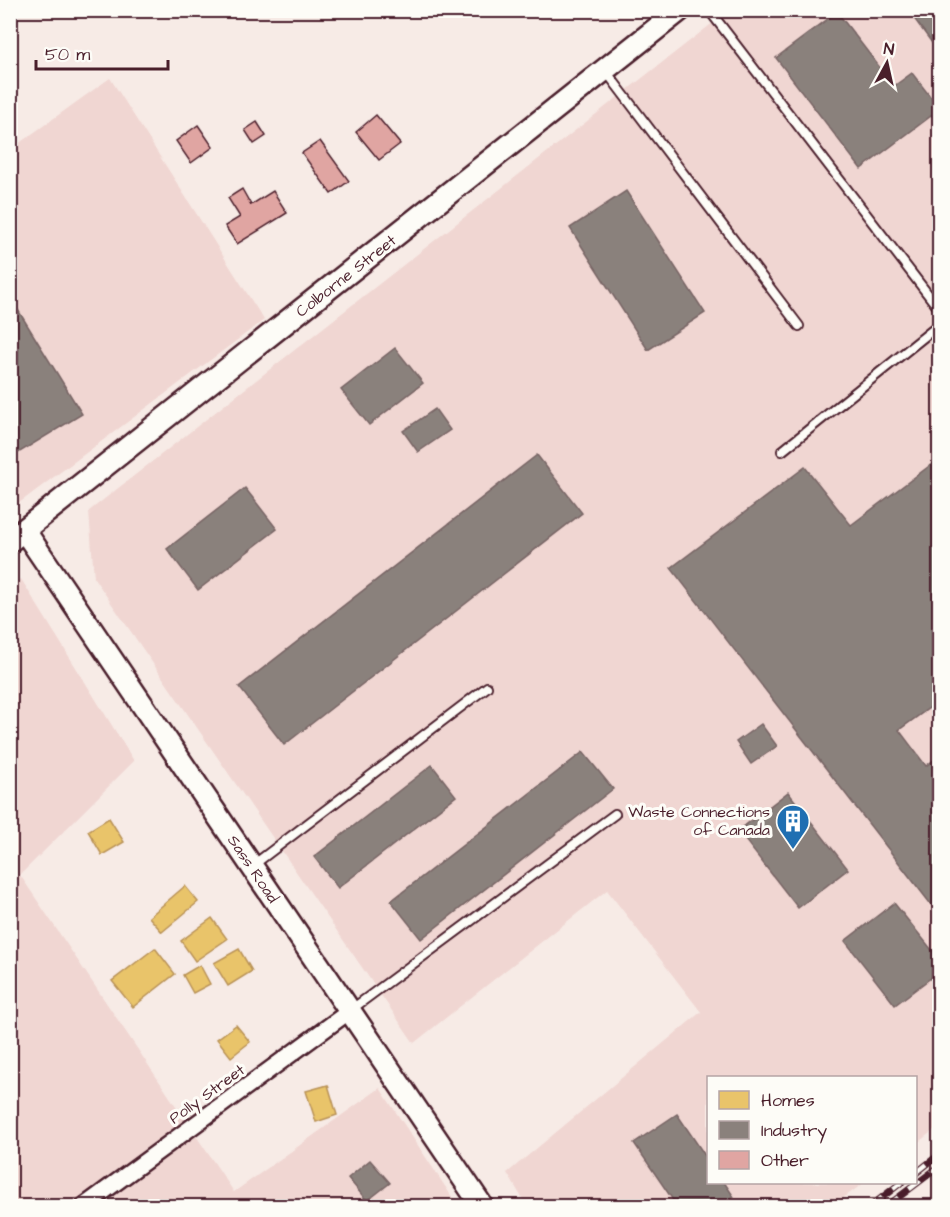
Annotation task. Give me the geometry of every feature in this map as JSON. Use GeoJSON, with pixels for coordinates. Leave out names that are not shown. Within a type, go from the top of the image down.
{"type":"FeatureCollection","features":[{"type":"Feature","properties":{"kind":"street","name":"Colborne Street"},"geometry":{"type":"LineString","coordinates":[[17,535],[680,10]]}},
{"type":"Feature","properties":{"kind":"street","name":"Sass Road"},"geometry":{"type":"LineString","coordinates":[[17,535],[351,1010],[482,1206]]}},
{"type":"Feature","properties":{"kind":"street","name":"Polly Street"},"geometry":{"type":"LineString","coordinates":[[84,1206],[351,1010]]}},
{"type":"Feature","properties":{"kind":"lane"},"geometry":{"type":"LineString","coordinates":[[709,10],[939,310]]}},
{"type":"Feature","properties":{"kind":"lane"},"geometry":{"type":"LineString","coordinates":[[604,69],[799,326]]}},
{"type":"Feature","properties":{"kind":"lane"},"geometry":{"type":"LineString","coordinates":[[782,451],[939,324]]}},
{"type":"Feature","properties":{"kind":"lane"},"geometry":{"type":"LineString","coordinates":[[251,867],[488,687]]}},
{"type":"Feature","properties":{"kind":"lane"},"geometry":{"type":"LineString","coordinates":[[351,1010],[615,814]]}},
{"type":"Feature","properties":{"kind":"shaded area"},"geometry":{"type":"Polygon","coordinates":[[[728,11],[939,11],[939,1126],[917,1143],[917,1076],[707,1076],[707,1184],[863,1184],[832,1206],[527,1206],[507,1173],[701,1012],[607,890],[414,1043],[94,578],[89,511],[728,11]]]}},
{"type":"Feature","properties":{"kind":"shaded area"},"geometry":{"type":"Polygon","coordinates":[[[110,78],[264,320],[11,509],[11,149],[110,78]]]}},
{"type":"Feature","properties":{"kind":"shaded area"},"geometry":{"type":"Polygon","coordinates":[[[21,579],[134,761],[20,875],[234,1192],[380,1088],[458,1206],[11,1206],[10,586],[21,579]]]}},
{"type":"Feature","properties":{"kind":"building: Homes"},"geometry":{"type":"Polygon","coordinates":[[[109,818],[124,842],[102,855],[88,831],[109,818]]]}},
{"type":"Feature","properties":{"kind":"building: Homes"},"geometry":{"type":"Polygon","coordinates":[[[185,886],[198,902],[162,932],[149,917],[185,886]]]}},
{"type":"Feature","properties":{"kind":"building: Homes"},"geometry":{"type":"Polygon","coordinates":[[[212,918],[227,939],[195,961],[181,941],[212,918]]]}},
{"type":"Feature","properties":{"kind":"building: Homes"},"geometry":{"type":"Polygon","coordinates":[[[155,948],[175,974],[133,1007],[112,981],[155,948]]]}},
{"type":"Feature","properties":{"kind":"building: Homes"},"geometry":{"type":"Polygon","coordinates":[[[239,949],[252,971],[228,986],[214,963],[239,949]]]}},
{"type":"Feature","properties":{"kind":"building: Homes"},"geometry":{"type":"Polygon","coordinates":[[[200,965],[210,984],[193,993],[183,975],[200,965]]]}},
{"type":"Feature","properties":{"kind":"building: Homes"},"geometry":{"type":"Polygon","coordinates":[[[236,1025],[250,1042],[231,1057],[217,1039],[236,1025]]]}},
{"type":"Feature","properties":{"kind":"building: Homes"},"geometry":{"type":"Polygon","coordinates":[[[328,1085],[337,1115],[316,1122],[306,1091],[328,1085]]]}},
{"type":"Feature","properties":{"kind":"building: Industry"},"geometry":{"type":"Polygon","coordinates":[[[908,10],[940,10],[940,54],[908,10]]]}},
{"type":"Feature","properties":{"kind":"building: Industry"},"geometry":{"type":"Polygon","coordinates":[[[837,12],[894,86],[912,73],[940,109],[861,169],[776,58],[837,12]]]}},
{"type":"Feature","properties":{"kind":"building: Industry"},"geometry":{"type":"Polygon","coordinates":[[[626,191],[705,313],[648,350],[570,228],[626,191]]]}},
{"type":"Feature","properties":{"kind":"building: Industry"},"geometry":{"type":"Polygon","coordinates":[[[10,297],[82,414],[10,458],[10,297]]]}},
{"type":"Feature","properties":{"kind":"building: Industry"},"geometry":{"type":"Polygon","coordinates":[[[395,348],[423,383],[369,425],[341,390],[395,348]]]}},
{"type":"Feature","properties":{"kind":"building: Industry"},"geometry":{"type":"Polygon","coordinates":[[[435,409],[450,430],[418,452],[403,431],[435,409]]]}},
{"type":"Feature","properties":{"kind":"building: Industry"},"geometry":{"type":"Polygon","coordinates":[[[537,455],[582,513],[284,745],[239,687],[537,455]]]}},
{"type":"Feature","properties":{"kind":"building: Industry"},"geometry":{"type":"Polygon","coordinates":[[[940,458],[940,700],[899,730],[926,766],[940,755],[940,916],[671,568],[805,467],[851,525],[940,458]]]}},
{"type":"Feature","properties":{"kind":"building: Industry"},"geometry":{"type":"Polygon","coordinates":[[[245,488],[277,529],[198,590],[167,549],[245,488]]]}},
{"type":"Feature","properties":{"kind":"building: Industry"},"geometry":{"type":"Polygon","coordinates":[[[761,724],[777,746],[751,764],[736,742],[761,724]]]}},
{"type":"Feature","properties":{"kind":"building: Industry"},"geometry":{"type":"Polygon","coordinates":[[[583,752],[613,789],[421,939],[391,901],[583,752]]]}},
{"type":"Feature","properties":{"kind":"building: Industry"},"geometry":{"type":"Polygon","coordinates":[[[432,765],[456,796],[338,888],[314,857],[432,765]]]}},
{"type":"Feature","properties":{"kind":"building: Industry","name":"Waste Connections of Canada"},"geometry":{"type":"Polygon","coordinates":[[[788,792],[848,869],[798,908],[738,831],[788,792]]]}},
{"type":"Feature","properties":{"kind":"building: Industry"},"geometry":{"type":"Polygon","coordinates":[[[894,903],[940,960],[940,971],[895,1005],[845,941],[894,903]]]}},
{"type":"Feature","properties":{"kind":"building: Industry"},"geometry":{"type":"Polygon","coordinates":[[[677,1114],[707,1159],[707,1184],[725,1184],[734,1197],[720,1206],[677,1206],[634,1143],[677,1114]]]}},
{"type":"Feature","properties":{"kind":"building: Industry"},"geometry":{"type":"Polygon","coordinates":[[[370,1160],[390,1183],[367,1201],[348,1178],[370,1160]]]}},
{"type":"Feature","properties":{"kind":"building: Other"},"geometry":{"type":"Polygon","coordinates":[[[376,115],[400,144],[379,160],[356,132],[376,115]]]}},
{"type":"Feature","properties":{"kind":"building: Other"},"geometry":{"type":"Polygon","coordinates":[[[257,122],[266,136],[254,144],[245,130],[257,122]]]}},
{"type":"Feature","properties":{"kind":"building: Other"},"geometry":{"type":"Polygon","coordinates":[[[198,125],[213,147],[191,163],[176,141],[198,125]]]}},
{"type":"Feature","properties":{"kind":"building: Other"},"geometry":{"type":"Polygon","coordinates":[[[320,141],[349,181],[331,194],[302,153],[320,141]]]}},
{"type":"Feature","properties":{"kind":"building: Other"},"geometry":{"type":"Polygon","coordinates":[[[242,189],[251,205],[273,191],[287,213],[237,244],[225,226],[240,217],[228,198],[242,189]]]}},
{"type":"Feature","properties":{"kind":"railway"},"geometry":{"type":"LineString","coordinates":[[917,1172],[940,1154]]}},
{"type":"Feature","properties":{"kind":"railway"},"geometry":{"type":"LineString","coordinates":[[917,1183],[940,1166]]}},
{"type":"Feature","properties":{"kind":"railway"},"geometry":{"type":"LineString","coordinates":[[871,1206],[899,1184]]}},
{"type":"Feature","properties":{"kind":"railway"},"geometry":{"type":"LineString","coordinates":[[887,1206],[916,1184]]}},
{"type":"Feature","properties":{"kind":"place","name":"Waste Connections of Canada"},"geometry":{"type":"Point","coordinates":[793,850]}}]}
